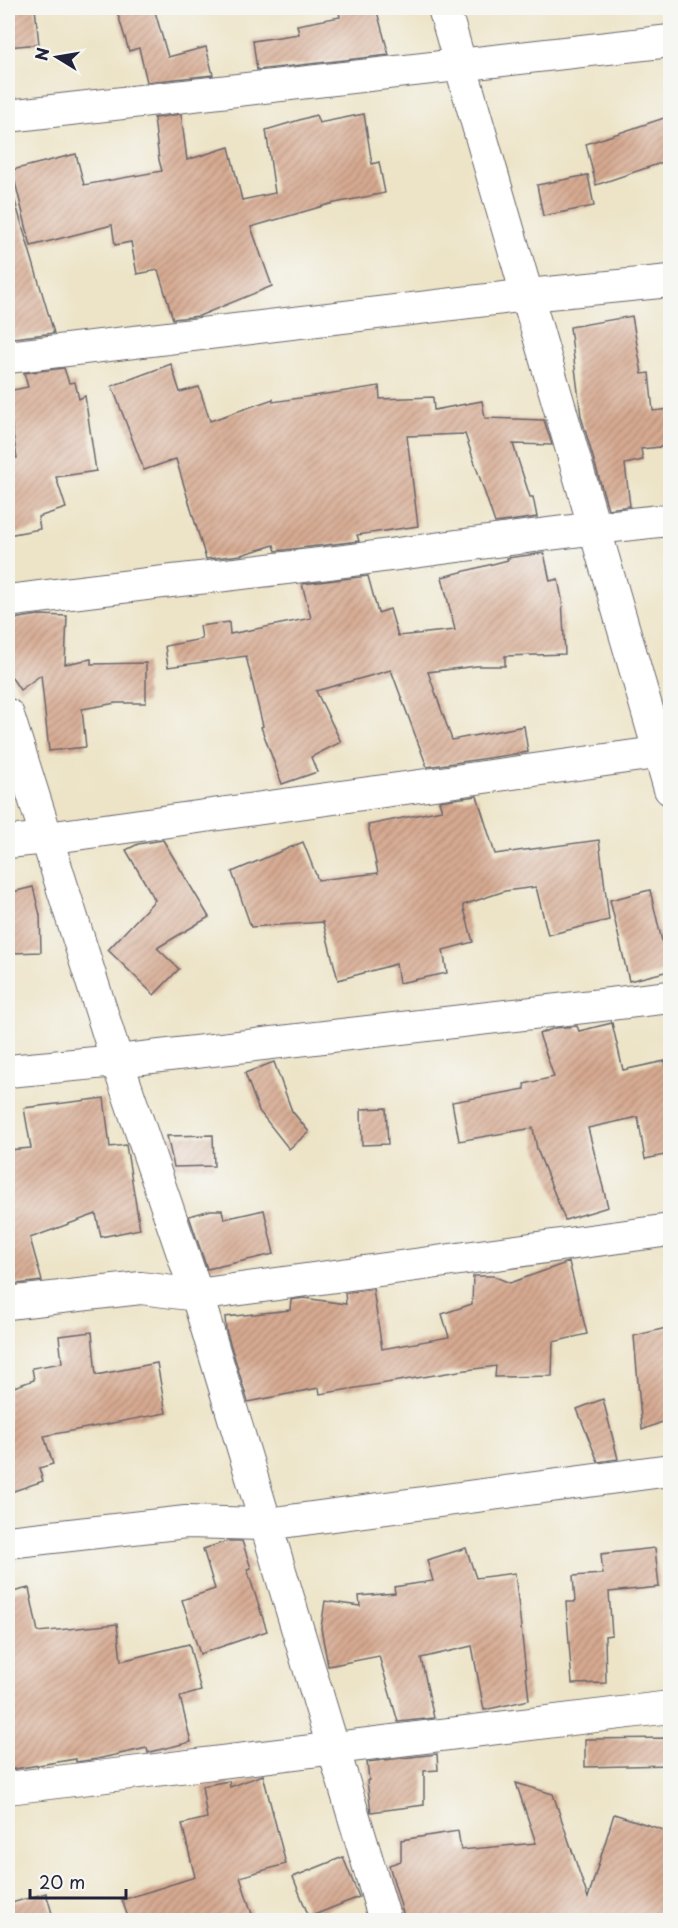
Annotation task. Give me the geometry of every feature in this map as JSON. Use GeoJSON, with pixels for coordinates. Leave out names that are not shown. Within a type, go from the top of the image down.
{"type":"FeatureCollection","features":[{"type":"Feature","properties":{"kind":"street"},"geometry":{"type":"LineString","coordinates":[[444,8],[595,527],[664,752],[670,789]]}},
{"type":"Feature","properties":{"kind":"street"},"geometry":{"type":"LineString","coordinates":[[8,116],[670,41]]}},
{"type":"Feature","properties":{"kind":"street"},"geometry":{"type":"LineString","coordinates":[[8,357],[528,295],[670,281]]}},
{"type":"Feature","properties":{"kind":"street"},"geometry":{"type":"LineString","coordinates":[[8,601],[349,560],[595,527],[670,520]]}},
{"type":"Feature","properties":{"kind":"street"},"geometry":{"type":"LineString","coordinates":[[8,715],[117,1061],[197,1295],[385,1920]]}},
{"type":"Feature","properties":{"kind":"street"},"geometry":{"type":"LineString","coordinates":[[8,842],[664,752]]}},
{"type":"Feature","properties":{"kind":"street"},"geometry":{"type":"LineString","coordinates":[[8,1071],[117,1061],[670,997]]}},
{"type":"Feature","properties":{"kind":"street"},"geometry":{"type":"LineString","coordinates":[[8,1303],[141,1288],[197,1295],[670,1230]]}},
{"type":"Feature","properties":{"kind":"street"},"geometry":{"type":"LineString","coordinates":[[8,1542],[186,1521],[267,1524],[670,1470]]}},
{"type":"Feature","properties":{"kind":"street"},"geometry":{"type":"LineString","coordinates":[[8,1788],[670,1707]]}},
{"type":"Feature","properties":{"kind":"building"},"geometry":{"type":"Polygon","coordinates":[[[8,8],[35,8],[39,44],[8,47],[8,8]]]}},
{"type":"Feature","properties":{"kind":"building"},"geometry":{"type":"Polygon","coordinates":[[[116,8],[154,8],[168,57],[206,47],[213,75],[147,82],[139,48],[129,51],[116,8]]]}},
{"type":"Feature","properties":{"kind":"building"},"geometry":{"type":"Polygon","coordinates":[[[338,8],[376,8],[389,55],[257,70],[253,41],[299,34],[297,25],[340,17],[338,8]]]}},
{"type":"Feature","properties":{"kind":"building"},"geometry":{"type":"Polygon","coordinates":[[[181,114],[187,160],[229,147],[242,200],[275,193],[266,130],[316,115],[319,123],[364,114],[372,164],[379,162],[385,193],[330,204],[251,227],[272,286],[199,316],[173,319],[158,270],[137,274],[131,242],[115,245],[112,225],[31,246],[12,170],[76,154],[84,185],[162,171],[154,118],[181,114]]]}},
{"type":"Feature","properties":{"kind":"building"},"geometry":{"type":"Polygon","coordinates":[[[670,116],[670,160],[596,185],[586,144],[670,116]]]}},
{"type":"Feature","properties":{"kind":"building"},"geometry":{"type":"Polygon","coordinates":[[[588,175],[594,206],[543,216],[537,185],[588,175]]]}},
{"type":"Feature","properties":{"kind":"building"},"geometry":{"type":"Polygon","coordinates":[[[14,198],[54,333],[13,338],[8,318],[8,199],[14,198]]]}},
{"type":"Feature","properties":{"kind":"building"},"geometry":{"type":"Polygon","coordinates":[[[632,316],[642,374],[649,373],[653,411],[670,409],[670,446],[641,449],[643,460],[625,464],[630,506],[608,509],[581,416],[570,327],[632,316]]]}},
{"type":"Feature","properties":{"kind":"building"},"geometry":{"type":"Polygon","coordinates":[[[171,364],[180,392],[199,387],[210,421],[273,399],[273,402],[379,386],[380,399],[433,397],[434,410],[482,401],[485,418],[544,420],[552,445],[513,444],[530,497],[533,497],[537,517],[495,523],[465,434],[407,436],[418,526],[357,535],[359,541],[276,551],[274,545],[241,555],[206,559],[176,459],[144,470],[112,386],[171,364]]]}},
{"type":"Feature","properties":{"kind":"building"},"geometry":{"type":"Polygon","coordinates":[[[64,368],[69,383],[75,382],[79,399],[85,396],[96,471],[56,477],[66,508],[38,517],[40,529],[8,535],[8,460],[17,458],[8,391],[28,387],[24,373],[64,368]]]}},
{"type":"Feature","properties":{"kind":"building"},"geometry":{"type":"Polygon","coordinates":[[[544,553],[550,581],[558,579],[562,599],[565,654],[505,656],[505,666],[477,666],[428,672],[452,740],[524,726],[528,752],[427,767],[391,670],[316,691],[341,742],[311,757],[317,772],[282,784],[261,727],[263,726],[246,656],[168,667],[165,646],[202,639],[200,626],[229,622],[230,634],[311,618],[302,584],[368,576],[378,613],[390,609],[398,636],[455,630],[442,577],[508,560],[507,558],[544,553]]]}},
{"type":"Feature","properties":{"kind":"building"},"geometry":{"type":"Polygon","coordinates":[[[39,615],[67,616],[65,664],[91,659],[91,664],[146,663],[146,703],[116,703],[82,709],[86,747],[49,751],[41,675],[20,690],[8,672],[8,622],[39,615]]]}},
{"type":"Feature","properties":{"kind":"building"},"geometry":{"type":"Polygon","coordinates":[[[477,796],[495,854],[599,840],[609,920],[548,935],[536,887],[505,891],[463,905],[473,942],[443,950],[447,973],[399,983],[396,964],[338,980],[323,922],[251,927],[232,872],[303,842],[318,880],[378,873],[368,825],[442,810],[439,801],[477,796]]]}},
{"type":"Feature","properties":{"kind":"building"},"geometry":{"type":"Polygon","coordinates":[[[163,840],[209,917],[157,948],[179,969],[154,995],[108,950],[155,900],[126,850],[138,844],[163,840]]]}},
{"type":"Feature","properties":{"kind":"building"},"geometry":{"type":"Polygon","coordinates":[[[33,887],[40,915],[41,952],[12,953],[11,922],[8,923],[8,893],[33,887]]]}},
{"type":"Feature","properties":{"kind":"building"},"geometry":{"type":"Polygon","coordinates":[[[650,890],[669,971],[629,981],[610,900],[650,890]]]}},
{"type":"Feature","properties":{"kind":"building"},"geometry":{"type":"Polygon","coordinates":[[[612,1023],[623,1070],[665,1061],[670,1087],[670,1154],[645,1159],[638,1117],[588,1128],[608,1207],[565,1220],[537,1149],[533,1128],[459,1141],[452,1102],[525,1089],[524,1084],[554,1077],[539,1034],[555,1028],[577,1026],[579,1031],[612,1023]]]}},
{"type":"Feature","properties":{"kind":"building"},"geometry":{"type":"Polygon","coordinates":[[[274,1062],[292,1111],[309,1132],[289,1149],[259,1111],[245,1073],[274,1062]]]}},
{"type":"Feature","properties":{"kind":"building"},"geometry":{"type":"Polygon","coordinates":[[[104,1098],[110,1147],[126,1145],[140,1229],[101,1237],[96,1214],[30,1238],[42,1281],[8,1285],[8,1150],[31,1148],[24,1108],[104,1098]]]}},
{"type":"Feature","properties":{"kind":"building"},"geometry":{"type":"Polygon","coordinates":[[[386,1108],[388,1144],[362,1145],[361,1109],[386,1108]]]}},
{"type":"Feature","properties":{"kind":"building"},"geometry":{"type":"Polygon","coordinates":[[[213,1135],[214,1166],[174,1167],[167,1136],[213,1135]]]}},
{"type":"Feature","properties":{"kind":"building"},"geometry":{"type":"Polygon","coordinates":[[[211,1210],[222,1210],[224,1219],[264,1210],[274,1254],[207,1269],[189,1216],[211,1210]]]}},
{"type":"Feature","properties":{"kind":"building"},"geometry":{"type":"Polygon","coordinates":[[[569,1262],[587,1334],[553,1342],[552,1376],[495,1377],[496,1366],[320,1394],[319,1388],[248,1402],[226,1330],[225,1317],[290,1310],[291,1300],[304,1298],[346,1304],[345,1293],[373,1289],[382,1349],[449,1337],[442,1314],[472,1304],[473,1276],[493,1276],[510,1283],[569,1262]]]}},
{"type":"Feature","properties":{"kind":"building"},"geometry":{"type":"Polygon","coordinates":[[[670,1327],[670,1419],[642,1430],[634,1336],[670,1327]]]}},
{"type":"Feature","properties":{"kind":"building"},"geometry":{"type":"Polygon","coordinates":[[[92,1332],[96,1375],[157,1363],[166,1413],[44,1436],[53,1464],[39,1468],[43,1481],[8,1493],[8,1389],[34,1380],[32,1368],[62,1363],[59,1336],[92,1332]]]}},
{"type":"Feature","properties":{"kind":"building"},"geometry":{"type":"Polygon","coordinates":[[[603,1399],[618,1459],[598,1462],[577,1409],[603,1399]]]}},
{"type":"Feature","properties":{"kind":"building"},"geometry":{"type":"Polygon","coordinates":[[[228,1541],[242,1541],[251,1568],[247,1569],[267,1631],[200,1654],[182,1600],[215,1589],[203,1549],[228,1541]]]}},
{"type":"Feature","properties":{"kind":"building"},"geometry":{"type":"Polygon","coordinates":[[[466,1548],[476,1578],[515,1573],[529,1700],[484,1710],[472,1646],[421,1658],[434,1718],[398,1722],[379,1656],[328,1666],[321,1628],[325,1601],[360,1606],[359,1596],[395,1593],[394,1587],[433,1581],[427,1560],[466,1548]]]}},
{"type":"Feature","properties":{"kind":"building"},"geometry":{"type":"Polygon","coordinates":[[[655,1548],[659,1587],[609,1592],[612,1635],[605,1636],[606,1683],[572,1684],[566,1602],[575,1602],[573,1576],[603,1574],[601,1554],[655,1548]]]}},
{"type":"Feature","properties":{"kind":"building"},"geometry":{"type":"Polygon","coordinates":[[[29,1588],[38,1632],[117,1624],[121,1661],[189,1644],[201,1691],[180,1697],[191,1742],[148,1753],[147,1748],[97,1759],[76,1762],[76,1759],[8,1770],[8,1593],[29,1588]]]}},
{"type":"Feature","properties":{"kind":"building"},"geometry":{"type":"Polygon","coordinates":[[[670,1738],[670,1765],[585,1767],[585,1739],[670,1738]]]}},
{"type":"Feature","properties":{"kind":"building"},"geometry":{"type":"Polygon","coordinates":[[[437,1754],[438,1770],[424,1771],[424,1805],[371,1812],[367,1762],[437,1754]]]}},
{"type":"Feature","properties":{"kind":"building"},"geometry":{"type":"Polygon","coordinates":[[[263,1775],[286,1864],[240,1877],[252,1914],[244,1917],[246,1920],[129,1920],[122,1900],[195,1877],[182,1824],[207,1818],[202,1786],[229,1781],[230,1787],[263,1775]]]}},
{"type":"Feature","properties":{"kind":"building"},"geometry":{"type":"Polygon","coordinates":[[[516,1783],[553,1794],[588,1898],[614,1814],[670,1832],[670,1920],[405,1920],[389,1865],[401,1861],[401,1840],[458,1831],[461,1850],[536,1843],[516,1783]]]}},
{"type":"Feature","properties":{"kind":"building"},"geometry":{"type":"Polygon","coordinates":[[[343,1857],[359,1897],[309,1917],[293,1877],[343,1857]]]}},
{"type":"Feature","properties":{"kind":"building"},"geometry":{"type":"Polygon","coordinates":[[[46,1893],[54,1920],[8,1920],[8,1904],[46,1893]]]}}]}
